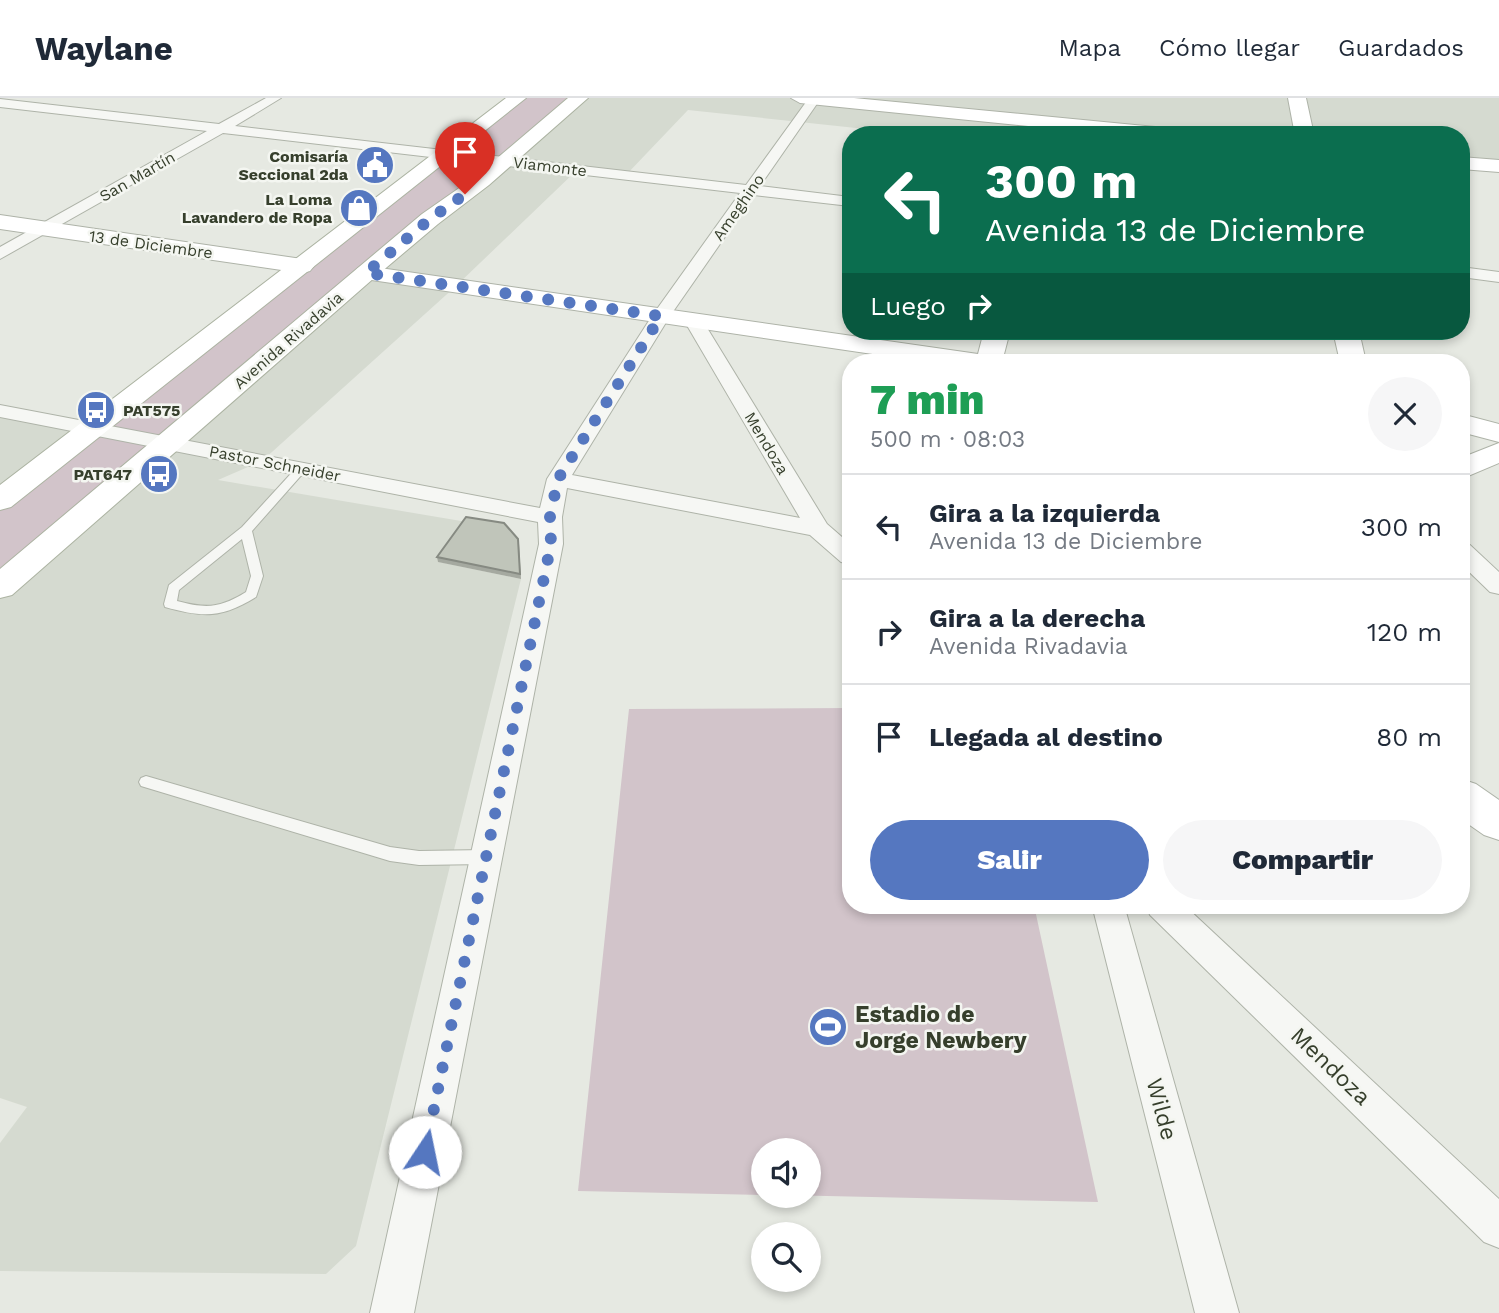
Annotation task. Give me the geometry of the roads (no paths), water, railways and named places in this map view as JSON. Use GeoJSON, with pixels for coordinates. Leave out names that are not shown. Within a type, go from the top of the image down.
{"type":"FeatureCollection","features":[{"type":"Feature","properties":{"kind":"main road"},"geometry":{"type":"LineString","coordinates":[[0,500],[517,98]]}},
{"type":"Feature","properties":{"kind":"main road","name":"Avenida Rivadavia"},"geometry":{"type":"LineString","coordinates":[[0,587],[366,273],[430,219],[506,161],[579,98]]}},
{"type":"Feature","properties":{"kind":"main road"},"geometry":{"type":"LineString","coordinates":[[810,98],[1096,126]]}},
{"type":"Feature","properties":{"kind":"main road"},"geometry":{"type":"LineString","coordinates":[[1297,98],[1303,126]]}},
{"type":"Feature","properties":{"kind":"main road"},"geometry":{"type":"LineString","coordinates":[[1470,164],[1499,166]]}},
{"type":"Feature","properties":{"kind":"main road","name":"13 de Diciembre"},"geometry":{"type":"LineString","coordinates":[[0,222],[302,266]]}},
{"type":"Feature","properties":{"kind":"main road"},"geometry":{"type":"LineString","coordinates":[[366,273],[924,354]]}},
{"type":"Feature","properties":{"kind":"main road"},"geometry":{"type":"LineString","coordinates":[[1470,427],[1498,438],[1470,461]]}},
{"type":"Feature","properties":{"kind":"main road"},"geometry":{"type":"LineString","coordinates":[[1470,802],[1499,823]]}},
{"type":"Feature","properties":{"kind":"street"},"geometry":{"type":"LineString","coordinates":[[0,113],[34,98]]}},
{"type":"Feature","properties":{"kind":"street","name":"San Martín"},"geometry":{"type":"LineString","coordinates":[[0,254],[275,98]]}},
{"type":"Feature","properties":{"kind":"street","name":"Ameghino"},"geometry":{"type":"LineString","coordinates":[[558,479],[661,316],[751,190],[810,98]]}},
{"type":"Feature","properties":{"kind":"street","name":"Viamonte"},"geometry":{"type":"LineString","coordinates":[[0,103],[842,200]]}},
{"type":"Feature","properties":{"kind":"street"},"geometry":{"type":"LineString","coordinates":[[1470,273],[1499,277]]}},
{"type":"Feature","properties":{"kind":"street","name":"Mendoza"},"geometry":{"type":"LineString","coordinates":[[694,321],[818,529],[842,549]]}},
{"type":"Feature","properties":{"kind":"street","name":"Pastor Schneider"},"geometry":{"type":"LineString","coordinates":[[0,411],[550,517]]}},
{"type":"Feature","properties":{"kind":"street"},"geometry":{"type":"LineString","coordinates":[[392,1313],[551,544],[550,517],[558,479],[818,529]]}},
{"type":"Feature","properties":{"kind":"street"},"geometry":{"type":"LineString","coordinates":[[1470,559],[1499,586]]}},
{"type":"Feature","properties":{"kind":"street","name":"Wilde"},"geometry":{"type":"LineString","coordinates":[[1110,914],[1217,1313]]}},
{"type":"Feature","properties":{"kind":"street","name":"Mendoza"},"geometry":{"type":"LineString","coordinates":[[1171,914],[1499,1227]]}},
{"type":"Feature","properties":{"kind":"lane"},"geometry":{"type":"LineString","coordinates":[[246,530],[257,576],[252,594],[230,608],[207,614],[170,604],[173,588],[246,530],[301,468]]}},
{"type":"Feature","properties":{"kind":"lane"},"geometry":{"type":"LineString","coordinates":[[146,782],[390,854],[419,858],[486,857]]}},
{"type":"Feature","properties":{"kind":"place","name":"Comisaría Seccional 2da"},"geometry":{"type":"Point","coordinates":[375,165]}},
{"type":"Feature","properties":{"kind":"place","name":"La Loma Lavandero de Ropa"},"geometry":{"type":"Point","coordinates":[359,208]}},
{"type":"Feature","properties":{"kind":"place","name":"PAT575"},"geometry":{"type":"Point","coordinates":[96,410]}},
{"type":"Feature","properties":{"kind":"place","name":"PAT647"},"geometry":{"type":"Point","coordinates":[159,474]}},
{"type":"Feature","properties":{"kind":"place","name":"Estadio de Jorge Newbery"},"geometry":{"type":"Point","coordinates":[828,1027]}}]}
